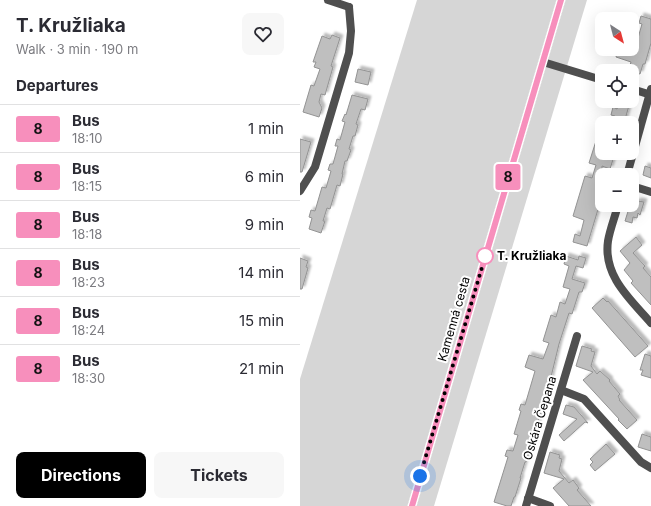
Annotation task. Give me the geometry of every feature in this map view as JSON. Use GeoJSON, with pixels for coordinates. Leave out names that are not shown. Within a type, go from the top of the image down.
{"type":"FeatureCollection","features":[{"type":"Feature","properties":{"kind":"street"},"geometry":{"type":"LineString","coordinates":[[300,191],[315,167],[349,52],[351,3],[328,0]]}},
{"type":"Feature","properties":{"kind":"street","name":"Kamenná cesta"},"geometry":{"type":"LineString","coordinates":[[412,506],[561,0]]}},
{"type":"Feature","properties":{"kind":"street"},"geometry":{"type":"LineString","coordinates":[[543,62],[595,78]]}},
{"type":"Feature","properties":{"kind":"street"},"geometry":{"type":"LineString","coordinates":[[629,168],[650,93],[639,91]]}},
{"type":"Feature","properties":{"kind":"street"},"geometry":{"type":"LineString","coordinates":[[639,188],[651,192]]}},
{"type":"Feature","properties":{"kind":"street"},"geometry":{"type":"LineString","coordinates":[[616,212],[608,241],[609,266],[618,285],[651,323]]}},
{"type":"Feature","properties":{"kind":"street","name":"Oskára Čepana"},"geometry":{"type":"LineString","coordinates":[[527,502],[576,336]]}},
{"type":"Feature","properties":{"kind":"street"},"geometry":{"type":"LineString","coordinates":[[561,390],[584,399],[641,462],[651,468]]}},
{"type":"Feature","properties":{"kind":"street"},"geometry":{"type":"LineString","coordinates":[[527,502],[550,506]]}},
{"type":"Feature","properties":{"kind":"shaded area"},"geometry":{"type":"Polygon","coordinates":[[[417,0],[587,0],[434,506],[300,506],[300,379],[417,0]]]}},
{"type":"Feature","properties":{"kind":"building"},"geometry":{"type":"Polygon","coordinates":[[[641,16],[651,19],[651,43],[645,64],[643,64],[640,74],[639,64],[630,64],[631,62],[616,57],[639,56],[639,34],[642,24],[639,23],[641,16]]]}},
{"type":"Feature","properties":{"kind":"building"},"geometry":{"type":"Polygon","coordinates":[[[332,35],[340,38],[331,66],[333,67],[325,95],[321,94],[319,102],[322,108],[319,117],[303,112],[311,85],[314,86],[320,69],[314,67],[316,62],[313,62],[322,36],[330,39],[332,35]]]}},
{"type":"Feature","properties":{"kind":"building"},"geometry":{"type":"Polygon","coordinates":[[[358,69],[371,72],[368,85],[355,82],[358,69]]]}},
{"type":"Feature","properties":{"kind":"building"},"geometry":{"type":"Polygon","coordinates":[[[352,95],[368,99],[365,110],[361,109],[356,124],[358,125],[355,136],[353,136],[349,149],[351,150],[347,161],[345,161],[340,186],[337,185],[330,209],[327,208],[321,233],[309,229],[312,218],[309,217],[311,210],[315,211],[322,187],[326,188],[331,171],[328,170],[330,164],[333,164],[338,146],[335,146],[337,139],[340,140],[345,122],[342,121],[345,114],[346,115],[352,95]]]}},
{"type":"Feature","properties":{"kind":"building"},"geometry":{"type":"Polygon","coordinates":[[[613,108],[628,108],[626,116],[611,115],[613,108]]]}},
{"type":"Feature","properties":{"kind":"building"},"geometry":{"type":"Polygon","coordinates":[[[300,139],[311,142],[302,172],[300,172],[300,139]]]}},
{"type":"Feature","properties":{"kind":"building"},"geometry":{"type":"Polygon","coordinates":[[[595,144],[595,160],[613,160],[610,168],[602,166],[602,168],[595,168],[596,165],[589,163],[595,144]]]}},
{"type":"Feature","properties":{"kind":"building"},"geometry":{"type":"Polygon","coordinates":[[[645,166],[651,168],[651,178],[643,175],[645,166]]]}},
{"type":"Feature","properties":{"kind":"building"},"geometry":{"type":"Polygon","coordinates":[[[595,168],[595,212],[597,212],[587,246],[573,242],[575,234],[580,236],[584,220],[573,216],[585,176],[592,178],[595,168]]]}},
{"type":"Feature","properties":{"kind":"building"},"geometry":{"type":"Polygon","coordinates":[[[639,201],[644,202],[640,215],[638,213],[637,218],[633,217],[632,223],[625,221],[628,212],[639,212],[639,201]]]}},
{"type":"Feature","properties":{"kind":"building"},"geometry":{"type":"Polygon","coordinates":[[[636,237],[642,245],[633,253],[645,266],[643,268],[651,277],[651,305],[631,283],[633,281],[624,270],[630,263],[620,251],[636,237]]]}},
{"type":"Feature","properties":{"kind":"building"},"geometry":{"type":"Polygon","coordinates":[[[566,256],[578,260],[579,256],[586,258],[583,268],[576,266],[572,279],[585,283],[582,292],[579,292],[572,314],[569,313],[515,497],[511,506],[507,506],[494,502],[508,457],[505,456],[507,450],[513,451],[518,435],[514,434],[521,411],[519,410],[521,404],[525,405],[535,371],[525,367],[529,355],[543,359],[549,343],[543,341],[551,315],[556,317],[560,302],[565,304],[570,289],[563,287],[569,266],[564,264],[566,256]]]}},
{"type":"Feature","properties":{"kind":"building"},"geometry":{"type":"Polygon","coordinates":[[[300,258],[308,261],[306,267],[308,268],[302,289],[300,289],[300,258]]]}},
{"type":"Feature","properties":{"kind":"building"},"geometry":{"type":"Polygon","coordinates":[[[603,298],[607,302],[608,301],[648,346],[635,357],[592,308],[603,298]]]}},
{"type":"Feature","properties":{"kind":"building"},"geometry":{"type":"Polygon","coordinates":[[[582,346],[592,349],[591,351],[595,352],[591,366],[597,374],[600,371],[610,380],[609,381],[620,394],[618,396],[619,400],[637,420],[627,429],[583,380],[593,372],[576,366],[582,346]]]}},
{"type":"Feature","properties":{"kind":"building"},"geometry":{"type":"Polygon","coordinates":[[[645,354],[651,356],[651,378],[641,375],[643,370],[640,370],[645,354]]]}},
{"type":"Feature","properties":{"kind":"building"},"geometry":{"type":"Polygon","coordinates":[[[566,405],[574,407],[588,423],[585,422],[564,441],[559,435],[577,419],[563,414],[566,405]]]}},
{"type":"Feature","properties":{"kind":"building"},"geometry":{"type":"Polygon","coordinates":[[[642,434],[651,437],[651,451],[638,447],[642,434]]]}},
{"type":"Feature","properties":{"kind":"building"},"geometry":{"type":"Polygon","coordinates":[[[606,444],[615,454],[595,471],[590,465],[593,462],[590,459],[606,444]]]}},
{"type":"Feature","properties":{"kind":"building"},"geometry":{"type":"Polygon","coordinates":[[[550,452],[560,455],[559,458],[562,459],[559,471],[569,483],[573,480],[579,488],[577,490],[591,506],[569,506],[553,488],[564,479],[544,473],[550,452]]]}},
{"type":"Feature","properties":{"kind":"bus line","name":"8"},"geometry":{"type":"LineString","coordinates":[[412,506],[561,0]]}},
{"type":"Feature","properties":{"kind":"place","name":"T. Kružliaka"},"geometry":{"type":"Point","coordinates":[485,256]}},
{"type":"Feature","properties":{"kind":"route"},"geometry":{"type":"LineString","coordinates":[[420,476],[486,254],[485,256]]}}]}
